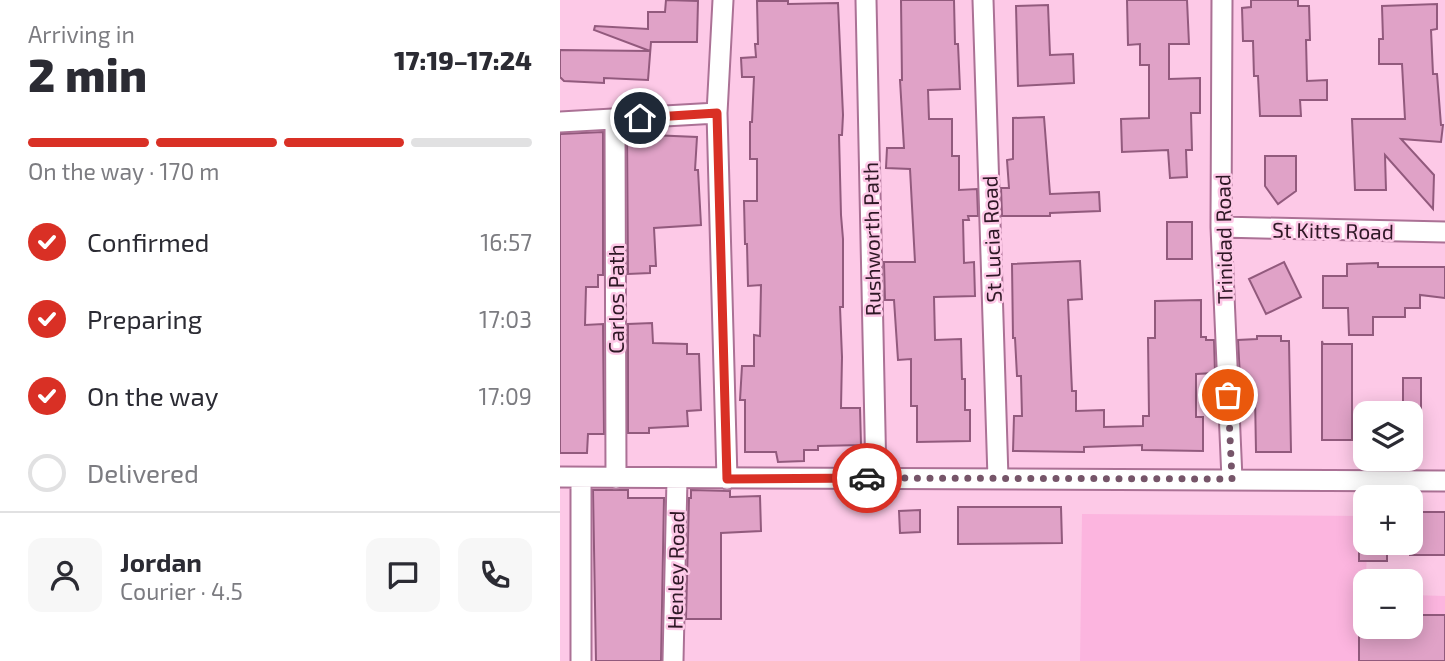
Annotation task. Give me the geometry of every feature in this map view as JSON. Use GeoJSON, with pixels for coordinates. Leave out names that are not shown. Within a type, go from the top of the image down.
{"type":"FeatureCollection","features":[{"type":"Feature","properties":{"kind":"street"},"geometry":{"type":"LineString","coordinates":[[723,0],[717,113],[727,479]]}},
{"type":"Feature","properties":{"kind":"street","name":"Rushworth Path"},"geometry":{"type":"LineString","coordinates":[[866,0],[876,478]]}},
{"type":"Feature","properties":{"kind":"street","name":"St Lucia Road"},"geometry":{"type":"LineString","coordinates":[[983,0],[998,478]]}},
{"type":"Feature","properties":{"kind":"street","name":"Trinidad Road"},"geometry":{"type":"LineString","coordinates":[[1222,0],[1222,227],[1232,479]]}},
{"type":"Feature","properties":{"kind":"street"},"geometry":{"type":"LineString","coordinates":[[560,122],[717,113]]}},
{"type":"Feature","properties":{"kind":"street","name":"Carlos Path"},"geometry":{"type":"LineString","coordinates":[[615,120],[616,478]]}},
{"type":"Feature","properties":{"kind":"street","name":"St Kitts Road"},"geometry":{"type":"LineString","coordinates":[[1222,227],[1445,232]]}},
{"type":"Feature","properties":{"kind":"street"},"geometry":{"type":"LineString","coordinates":[[560,477],[1445,481]]}},
{"type":"Feature","properties":{"kind":"street"},"geometry":{"type":"LineString","coordinates":[[581,478],[581,661]]}},
{"type":"Feature","properties":{"kind":"street","name":"Henley Road"},"geometry":{"type":"LineString","coordinates":[[673,661],[677,479]]}},
{"type":"Feature","properties":{"kind":"shaded area"},"geometry":{"type":"Polygon","coordinates":[[[1082,514],[1353,516],[1353,555],[1367,555],[1366,569],[1353,569],[1353,639],[1423,639],[1423,595],[1445,596],[1445,661],[1080,661],[1082,514]]]}},
{"type":"Feature","properties":{"kind":"building"},"geometry":{"type":"Polygon","coordinates":[[[666,0],[698,1],[697,42],[651,42],[648,80],[604,78],[604,83],[564,81],[560,77],[560,50],[650,51],[594,30],[595,26],[648,29],[648,12],[665,12],[666,0]]]}},
{"type":"Feature","properties":{"kind":"building"},"geometry":{"type":"Polygon","coordinates":[[[901,0],[954,0],[960,89],[928,90],[929,119],[952,119],[952,156],[959,156],[959,190],[977,189],[978,216],[968,216],[969,220],[963,220],[964,263],[974,262],[975,296],[934,297],[935,340],[961,339],[965,410],[970,410],[970,441],[917,442],[917,406],[911,406],[911,359],[898,360],[894,300],[885,300],[884,262],[915,262],[910,169],[886,168],[887,148],[904,148],[900,80],[901,0]]]}},
{"type":"Feature","properties":{"kind":"building"},"geometry":{"type":"Polygon","coordinates":[[[1127,0],[1187,0],[1189,44],[1169,44],[1169,79],[1200,78],[1200,113],[1191,113],[1192,150],[1186,150],[1187,177],[1170,178],[1168,150],[1122,152],[1121,119],[1149,118],[1149,65],[1140,65],[1140,44],[1128,45],[1127,0]]]}},
{"type":"Feature","properties":{"kind":"building"},"geometry":{"type":"Polygon","coordinates":[[[1251,0],[1298,0],[1298,6],[1309,6],[1307,81],[1327,80],[1327,100],[1300,100],[1301,116],[1260,116],[1258,76],[1254,76],[1253,41],[1243,41],[1242,8],[1251,7],[1251,0]]]}},
{"type":"Feature","properties":{"kind":"building"},"geometry":{"type":"Polygon","coordinates":[[[757,1],[788,1],[788,4],[838,3],[843,115],[842,135],[839,135],[843,239],[843,307],[840,307],[841,408],[860,408],[861,445],[818,446],[818,450],[804,450],[804,461],[778,462],[776,452],[745,452],[745,400],[740,400],[742,366],[754,366],[754,335],[760,336],[761,285],[748,286],[744,201],[757,201],[757,159],[750,159],[754,77],[742,77],[741,58],[756,57],[757,1]]]}},
{"type":"Feature","properties":{"kind":"building"},"geometry":{"type":"Polygon","coordinates":[[[1437,4],[1437,29],[1431,30],[1433,74],[1437,74],[1443,125],[1441,142],[1401,139],[1434,175],[1433,209],[1385,155],[1386,190],[1355,190],[1352,119],[1405,119],[1402,64],[1379,64],[1379,39],[1383,39],[1382,6],[1437,4]]]}},
{"type":"Feature","properties":{"kind":"building"},"geometry":{"type":"Polygon","coordinates":[[[1048,5],[1050,55],[1073,54],[1074,83],[1018,86],[1016,6],[1048,5]]]}},
{"type":"Feature","properties":{"kind":"building"},"geometry":{"type":"Polygon","coordinates":[[[1044,117],[1050,194],[1099,192],[1100,211],[1050,213],[1050,216],[1002,216],[1001,188],[1009,188],[1007,160],[1013,159],[1013,118],[1044,117]]]}},
{"type":"Feature","properties":{"kind":"building"},"geometry":{"type":"Polygon","coordinates":[[[651,129],[651,135],[697,137],[695,170],[698,170],[701,225],[654,228],[656,266],[650,266],[650,273],[628,274],[627,130],[651,129]]]}},
{"type":"Feature","properties":{"kind":"building"},"geometry":{"type":"Polygon","coordinates":[[[603,132],[603,275],[598,275],[598,287],[586,287],[585,325],[603,324],[604,434],[588,434],[587,453],[560,453],[560,134],[603,132]]]}},
{"type":"Feature","properties":{"kind":"building"},"geometry":{"type":"Polygon","coordinates":[[[1265,156],[1296,156],[1296,191],[1278,204],[1265,186],[1265,156]]]}},
{"type":"Feature","properties":{"kind":"building"},"geometry":{"type":"Polygon","coordinates":[[[1167,222],[1192,222],[1192,259],[1167,259],[1167,222]]]}},
{"type":"Feature","properties":{"kind":"building"},"geometry":{"type":"Polygon","coordinates":[[[1080,261],[1082,299],[1068,300],[1072,391],[1076,391],[1076,411],[1104,410],[1104,427],[1143,426],[1143,416],[1149,416],[1148,338],[1155,338],[1155,301],[1201,300],[1201,337],[1214,340],[1215,373],[1196,374],[1196,417],[1203,417],[1203,451],[1142,450],[1142,445],[1084,447],[1084,452],[1013,451],[1014,416],[1022,416],[1021,376],[1017,376],[1013,338],[1012,264],[1080,261]]]}},
{"type":"Feature","properties":{"kind":"building"},"geometry":{"type":"Polygon","coordinates":[[[1284,262],[1301,297],[1266,314],[1249,279],[1284,262]]]}},
{"type":"Feature","properties":{"kind":"building"},"geometry":{"type":"Polygon","coordinates":[[[1378,263],[1378,267],[1445,267],[1445,298],[1420,295],[1420,308],[1405,308],[1405,317],[1373,317],[1373,335],[1349,335],[1348,308],[1323,308],[1323,276],[1347,276],[1347,264],[1378,263]]]}},
{"type":"Feature","properties":{"kind":"building"},"geometry":{"type":"Polygon","coordinates":[[[652,323],[653,343],[687,344],[687,354],[699,354],[701,410],[687,411],[688,426],[649,428],[649,433],[628,433],[628,324],[652,323]]]}},
{"type":"Feature","properties":{"kind":"building"},"geometry":{"type":"Polygon","coordinates":[[[1257,336],[1281,336],[1281,341],[1289,341],[1291,452],[1256,452],[1255,395],[1241,396],[1238,340],[1257,339],[1257,336]]]}},
{"type":"Feature","properties":{"kind":"building"},"geometry":{"type":"Polygon","coordinates":[[[1322,341],[1323,344],[1352,344],[1352,440],[1322,440],[1322,341]]]}},
{"type":"Feature","properties":{"kind":"building"},"geometry":{"type":"Polygon","coordinates":[[[1403,378],[1421,378],[1421,401],[1403,401],[1403,378]]]}},
{"type":"Feature","properties":{"kind":"building"},"geometry":{"type":"Polygon","coordinates":[[[593,490],[628,490],[628,498],[664,498],[661,661],[596,661],[593,490]]]}},
{"type":"Feature","properties":{"kind":"building"},"geometry":{"type":"Polygon","coordinates":[[[691,490],[730,491],[730,497],[760,496],[761,531],[721,533],[721,619],[686,619],[691,490]]]}},
{"type":"Feature","properties":{"kind":"building"},"geometry":{"type":"Polygon","coordinates":[[[958,507],[1061,507],[1062,543],[958,544],[958,507]]]}},
{"type":"Feature","properties":{"kind":"building"},"geometry":{"type":"Polygon","coordinates":[[[920,510],[920,532],[900,533],[899,511],[920,510]]]}},
{"type":"Feature","properties":{"kind":"building"},"geometry":{"type":"Polygon","coordinates":[[[1423,512],[1445,512],[1445,555],[1423,555],[1423,512]]]}},
{"type":"Feature","properties":{"kind":"building"},"geometry":{"type":"Polygon","coordinates":[[[1359,555],[1387,555],[1387,561],[1359,561],[1359,555]]]}},
{"type":"Feature","properties":{"kind":"building"},"geometry":{"type":"Polygon","coordinates":[[[1423,615],[1445,615],[1445,661],[1359,661],[1359,639],[1423,639],[1423,615]]]}},
{"type":"Feature","properties":{"kind":"way so far"},"geometry":{"type":"LineString","coordinates":[[867,478],[1232,479],[1228,395]]}},
{"type":"Feature","properties":{"kind":"route"},"geometry":{"type":"LineString","coordinates":[[640,118],[717,113],[727,479],[867,478]]}}]}
